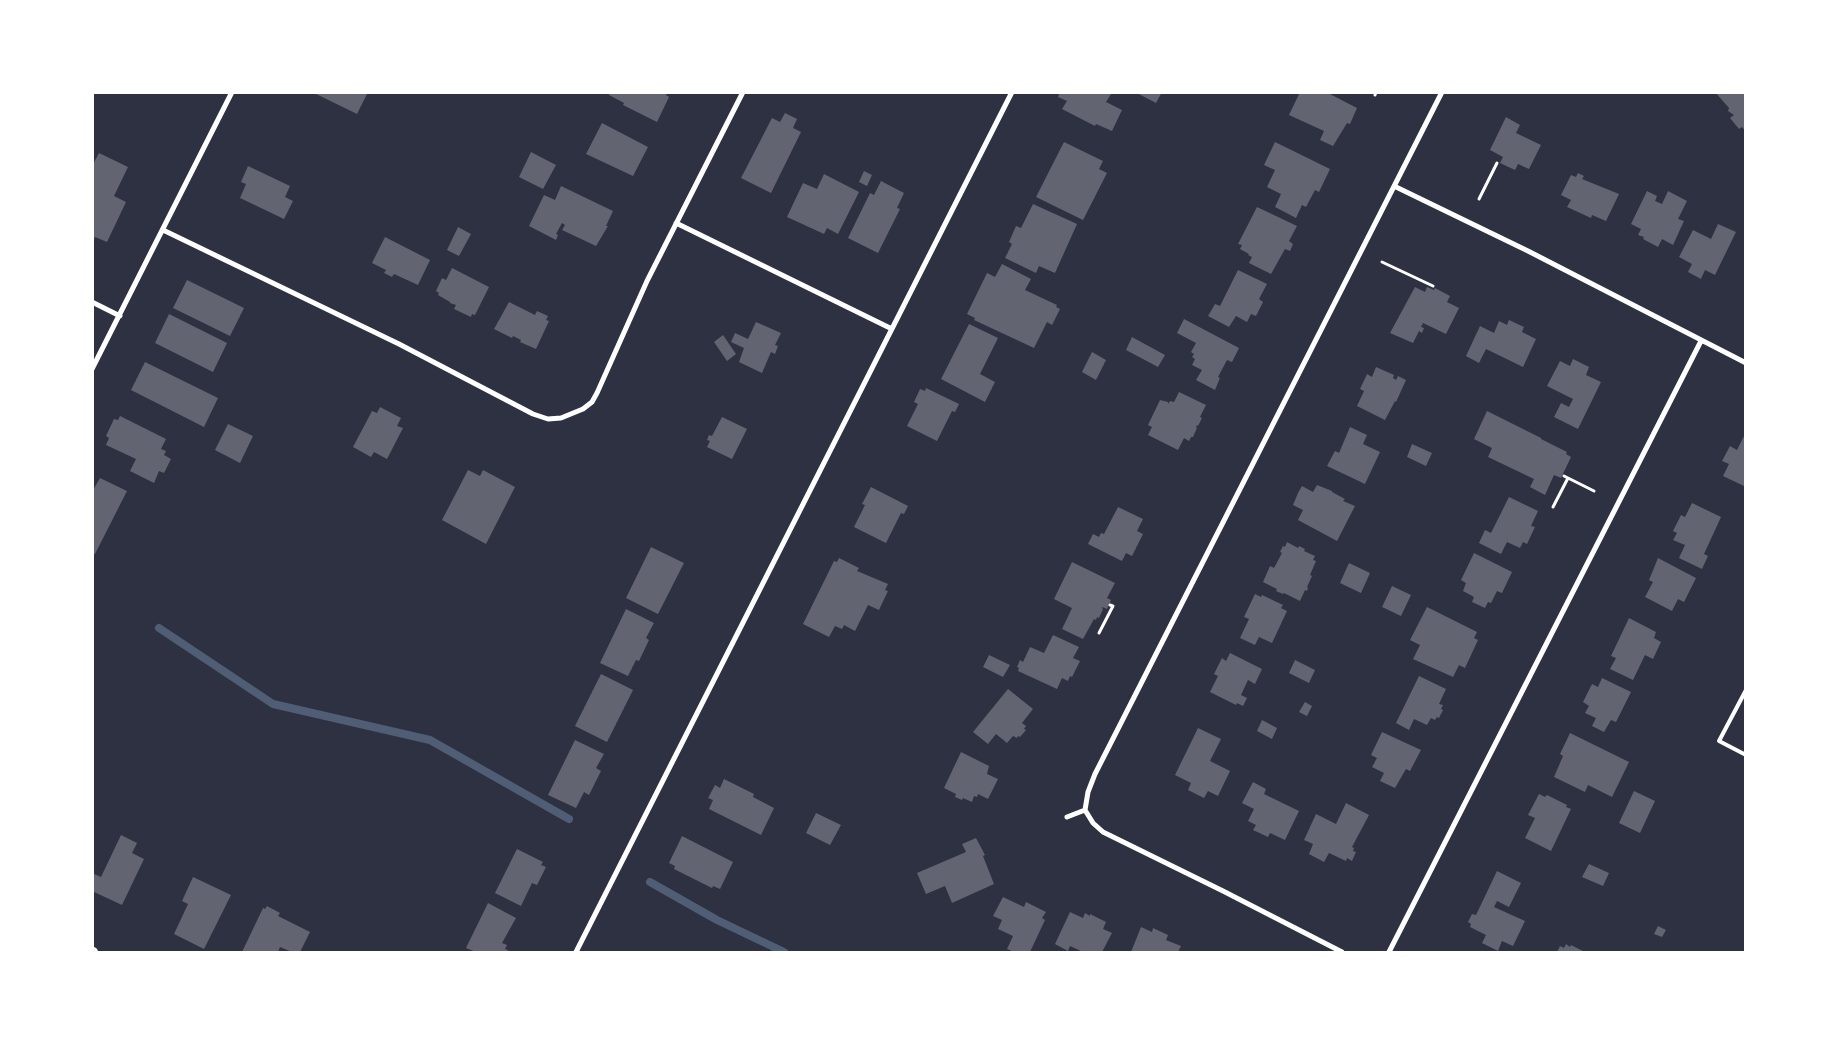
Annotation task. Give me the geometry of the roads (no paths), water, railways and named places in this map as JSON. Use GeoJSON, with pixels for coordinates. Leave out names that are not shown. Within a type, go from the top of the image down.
{"type":"FeatureCollection","features":[{"type":"Feature","properties":{"kind":"street"},"geometry":{"type":"LineString","coordinates":[[92,369],[232,92]]}},
{"type":"Feature","properties":{"kind":"street"},"geometry":{"type":"LineString","coordinates":[[163,230],[365,328],[533,414],[548,419],[561,418],[574,414],[592,402],[647,281],[743,92]]}},
{"type":"Feature","properties":{"kind":"street"},"geometry":{"type":"LineString","coordinates":[[576,952],[1012,92]]}},
{"type":"Feature","properties":{"kind":"street"},"geometry":{"type":"LineString","coordinates":[[1342,952],[1224,891],[1103,832],[1093,823],[1085,810],[1088,792],[1095,774],[1442,92]]}},
{"type":"Feature","properties":{"kind":"street"},"geometry":{"type":"LineString","coordinates":[[1394,186],[1528,251],[1746,363]]}},
{"type":"Feature","properties":{"kind":"street"},"geometry":{"type":"LineString","coordinates":[[676,223],[892,329]]}},
{"type":"Feature","properties":{"kind":"street"},"geometry":{"type":"LineString","coordinates":[[92,302],[120,316]]}},
{"type":"Feature","properties":{"kind":"street"},"geometry":{"type":"LineString","coordinates":[[1389,952],[1701,341]]}},
{"type":"Feature","properties":{"kind":"street"},"geometry":{"type":"LineString","coordinates":[[1067,817],[1085,810]]}},
{"type":"Feature","properties":{"kind":"lane"},"geometry":{"type":"LineString","coordinates":[[1746,690],[1719,741],[1746,755]]}},
{"type":"Feature","properties":{"kind":"waterway"},"geometry":{"type":"LineString","coordinates":[[159,628],[273,704],[430,740],[569,819]]}},
{"type":"Feature","properties":{"kind":"waterway"},"geometry":{"type":"LineString","coordinates":[[650,882],[717,920],[784,952]]}}]}
